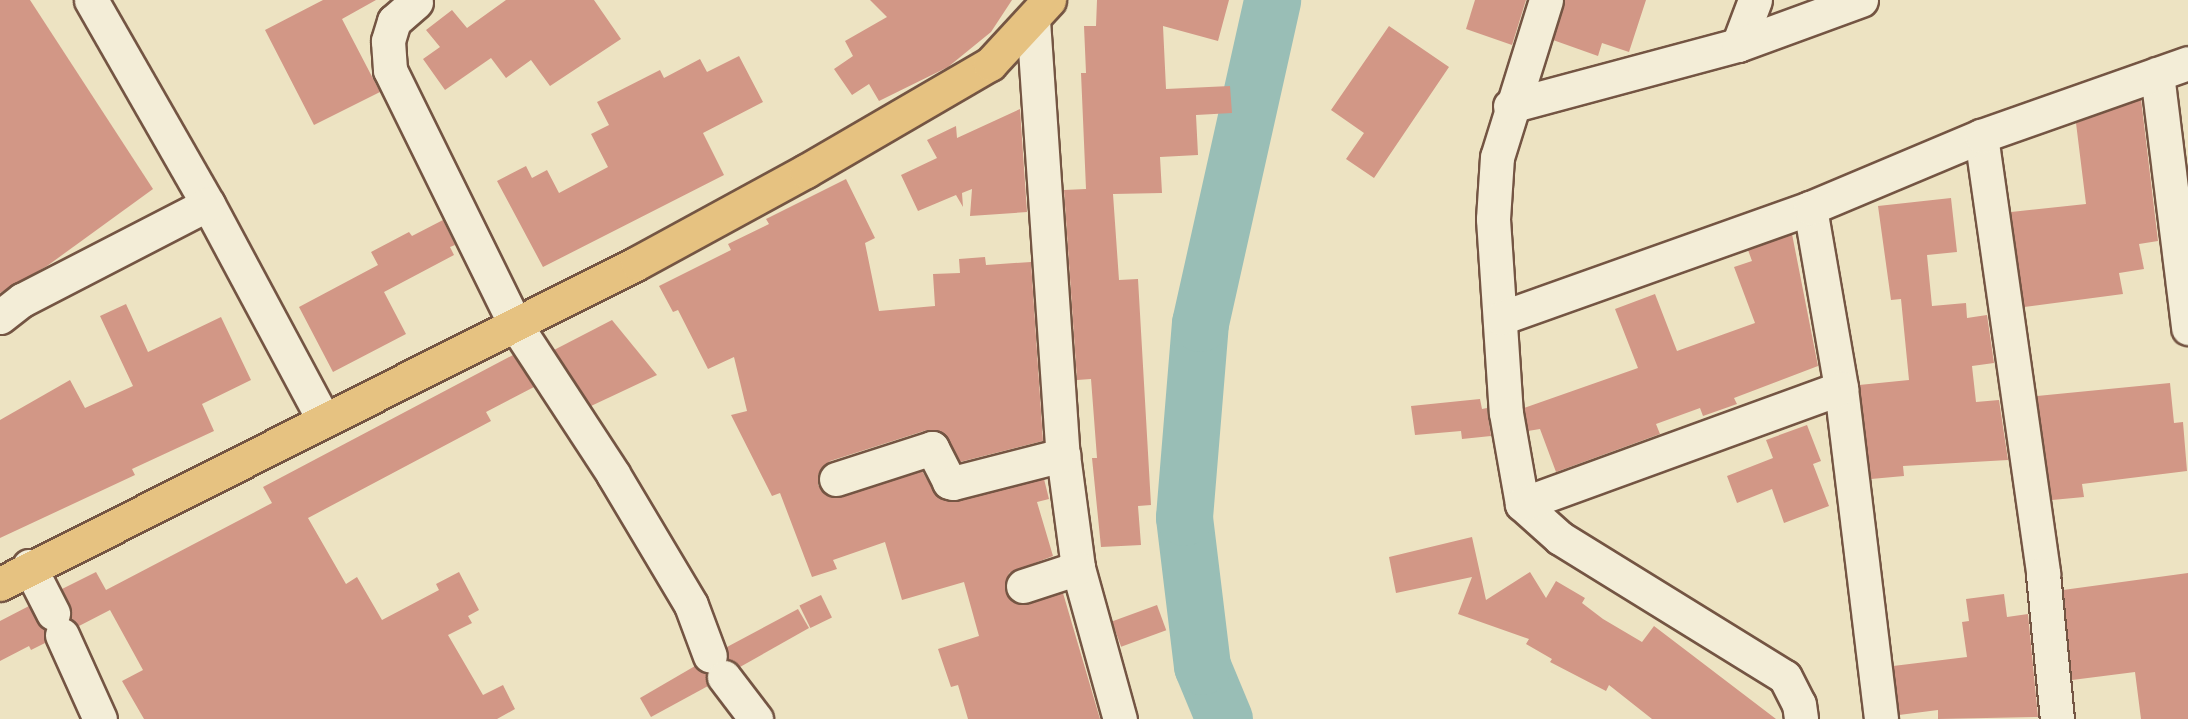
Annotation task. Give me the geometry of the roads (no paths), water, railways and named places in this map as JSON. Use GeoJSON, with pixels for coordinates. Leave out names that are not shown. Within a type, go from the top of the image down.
{"type":"FeatureCollection","features":[{"type":"Feature","properties":{"kind":"main road"},"geometry":{"type":"LineString","coordinates":[[0,584],[29,566],[638,262],[919,107],[990,64],[1041,10]]}},
{"type":"Feature","properties":{"kind":"street"},"geometry":{"type":"LineString","coordinates":[[91,0],[208,204],[324,420]]}},
{"type":"Feature","properties":{"kind":"street"},"geometry":{"type":"LineString","coordinates":[[1546,0],[1510,106],[1497,157],[1493,219],[1502,318],[1506,413],[1522,504],[1560,538],[1785,677],[1799,704],[1802,719]]}},
{"type":"Feature","properties":{"kind":"street"},"geometry":{"type":"LineString","coordinates":[[1738,45],[1755,0]]}},
{"type":"Feature","properties":{"kind":"street"},"geometry":{"type":"LineString","coordinates":[[1510,106],[1738,45],[1861,0]]}},
{"type":"Feature","properties":{"kind":"street"},"geometry":{"type":"LineString","coordinates":[[416,2],[394,21],[388,41],[390,70],[515,324],[613,474],[691,605],[717,666],[756,719]]}},
{"type":"Feature","properties":{"kind":"street"},"geometry":{"type":"LineString","coordinates":[[1041,10],[1064,455],[1078,568],[1120,719]]}},
{"type":"Feature","properties":{"kind":"street"},"geometry":{"type":"LineString","coordinates":[[1502,318],[1810,208],[1981,136],[2188,63]]}},
{"type":"Feature","properties":{"kind":"street"},"geometry":{"type":"LineString","coordinates":[[2157,74],[2188,328]]}},
{"type":"Feature","properties":{"kind":"street"},"geometry":{"type":"LineString","coordinates":[[1981,136],[2043,574],[2057,719]]}},
{"type":"Feature","properties":{"kind":"street"},"geometry":{"type":"LineString","coordinates":[[0,317],[22,300],[208,204]]}},
{"type":"Feature","properties":{"kind":"street"},"geometry":{"type":"LineString","coordinates":[[1810,208],[1841,388],[1881,719]]}},
{"type":"Feature","properties":{"kind":"street"},"geometry":{"type":"LineString","coordinates":[[1522,504],[1841,388]]}},
{"type":"Feature","properties":{"kind":"street"},"geometry":{"type":"LineString","coordinates":[[836,479],[932,448],[949,482],[953,483],[1064,455]]}},
{"type":"Feature","properties":{"kind":"street"},"geometry":{"type":"LineString","coordinates":[[29,566],[100,719]]}},
{"type":"Feature","properties":{"kind":"street"},"geometry":{"type":"LineString","coordinates":[[1023,586],[1078,568]]}},
{"type":"Feature","properties":{"kind":"waterway"},"geometry":{"type":"LineString","coordinates":[[1224,719],[1202,666],[1184,517],[1200,323],[1272,0]]}}]}
